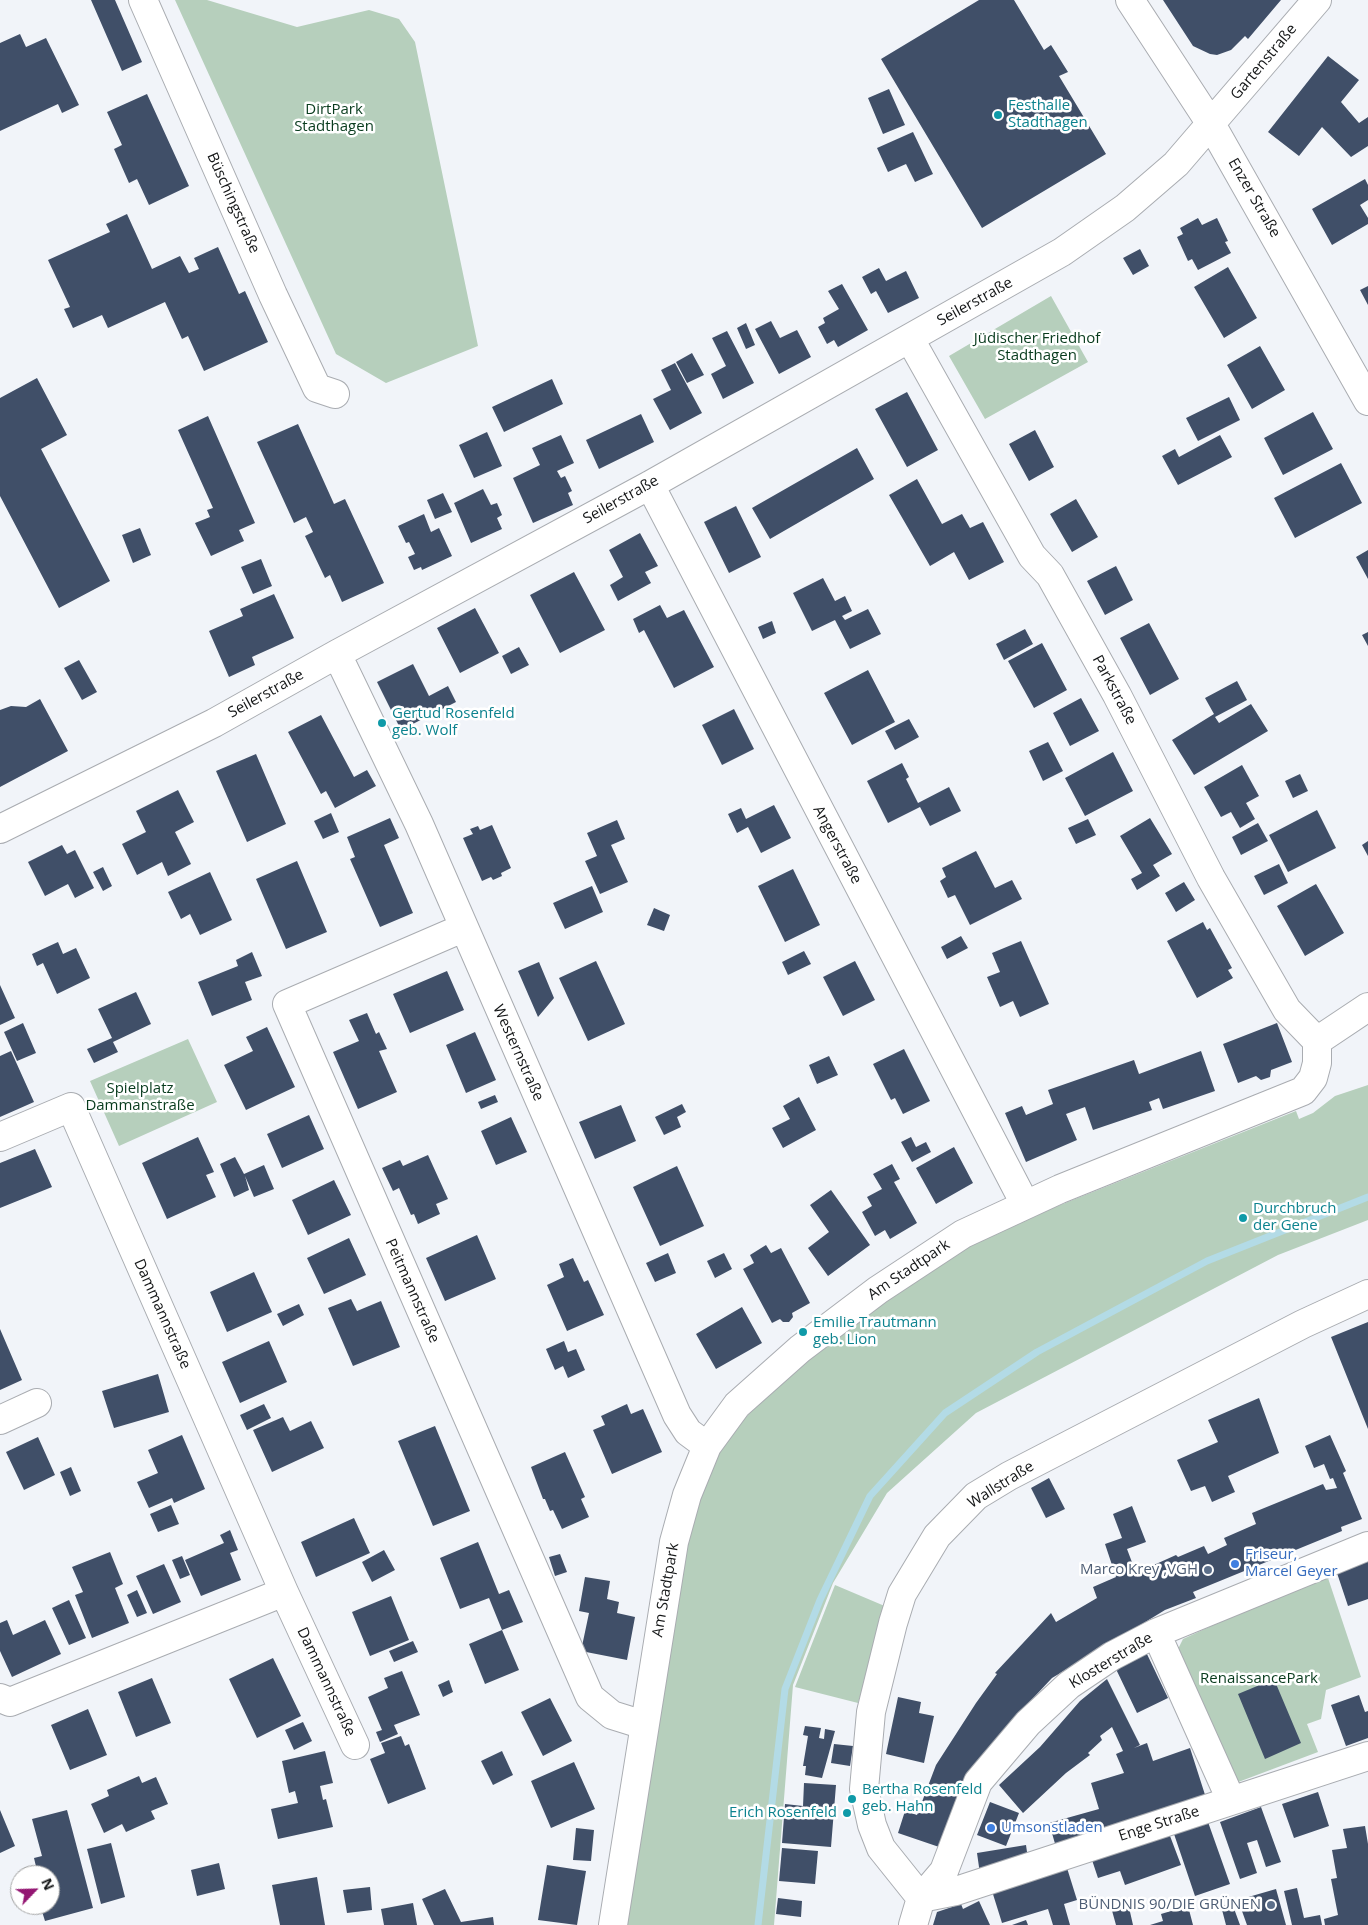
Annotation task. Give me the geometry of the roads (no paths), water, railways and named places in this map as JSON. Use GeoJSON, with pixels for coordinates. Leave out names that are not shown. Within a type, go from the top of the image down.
{"type":"FeatureCollection","features":[{"type":"Feature","properties":{"kind":"street","name":"Büschingstraße"},"geometry":{"type":"LineString","coordinates":[[143,0],[273,295],[317,388],[335,394]]}},
{"type":"Feature","properties":{"kind":"street","name":"Enzer Straße"},"geometry":{"type":"LineString","coordinates":[[1130,0],[1211,124],[1368,401]]}},
{"type":"Feature","properties":{"kind":"street","name":"Gartenstraße"},"geometry":{"type":"LineString","coordinates":[[1211,124],[1317,0]]}},
{"type":"Feature","properties":{"kind":"street","name":"Seilerstraße"},"geometry":{"type":"LineString","coordinates":[[0,829],[176,743],[650,485],[1062,252],[1118,214],[1176,164],[1211,124]]}},
{"type":"Feature","properties":{"kind":"street","name":"Parkstraße"},"geometry":{"type":"LineString","coordinates":[[910,338],[1032,556],[1050,575],[1112,686],[1211,878],[1287,1010],[1317,1041]]}},
{"type":"Feature","properties":{"kind":"street","name":"Angerstraße"},"geometry":{"type":"LineString","coordinates":[[650,485],[1025,1204]]}},
{"type":"Feature","properties":{"kind":"street","name":"Westernstraße"},"geometry":{"type":"LineString","coordinates":[[337,654],[420,824],[677,1415],[688,1432],[707,1446]]}},
{"type":"Feature","properties":{"kind":"street","name":"Peitmannstraße"},"geometry":{"type":"LineString","coordinates":[[464,928],[287,1004],[590,1697],[612,1715],[644,1726]]}},
{"type":"Feature","properties":{"kind":"street"},"geometry":{"type":"LineString","coordinates":[[1317,1041],[1368,1007]]}},
{"type":"Feature","properties":{"kind":"street","name":"Am Stadtpark"},"geometry":{"type":"LineString","coordinates":[[613,1925],[674,1542],[687,1496],[707,1446],[737,1405],[800,1349],[847,1313],[878,1290],[963,1234],[1025,1204],[1303,1091],[1313,1078],[1317,1063],[1317,1041]]}},
{"type":"Feature","properties":{"kind":"street","name":"Dammannstraße"},"geometry":{"type":"LineString","coordinates":[[0,1137],[72,1107],[284,1592],[355,1745]]}},
{"type":"Feature","properties":{"kind":"street","name":"Wallstraße"},"geometry":{"type":"LineString","coordinates":[[921,1898],[881,1848],[872,1825],[864,1789],[871,1712],[893,1623],[902,1594],[936,1536],[976,1496],[1009,1476],[1304,1324],[1368,1294]]}},
{"type":"Feature","properties":{"kind":"street"},"geometry":{"type":"LineString","coordinates":[[0,1420],[36,1403]]}},
{"type":"Feature","properties":{"kind":"street","name":"Klosterstraße"},"geometry":{"type":"LineString","coordinates":[[921,1898],[944,1871],[978,1782],[1028,1723],[1069,1685],[1112,1656],[1156,1633],[1368,1546]]}},
{"type":"Feature","properties":{"kind":"street"},"geometry":{"type":"LineString","coordinates":[[0,1698],[10,1702],[284,1592]]}},
{"type":"Feature","properties":{"kind":"street"},"geometry":{"type":"LineString","coordinates":[[1156,1633],[1231,1800]]}},
{"type":"Feature","properties":{"kind":"street","name":"Enge Straße"},"geometry":{"type":"LineString","coordinates":[[921,1898],[956,1891],[1368,1756]]}},
{"type":"Feature","properties":{"kind":"street"},"geometry":{"type":"LineString","coordinates":[[912,1925],[921,1898]]}},
{"type":"Feature","properties":{"kind":"waterway"},"geometry":{"type":"LineString","coordinates":[[758,1925],[785,1689],[820,1600],[870,1496],[945,1413],[1037,1352],[1207,1261],[1368,1197]]}},
{"type":"Feature","properties":{"kind":"place","name":"Festhalle Stadthagen"},"geometry":{"type":"Point","coordinates":[998,115]}},
{"type":"Feature","properties":{"kind":"place","name":"Gertud Rosenfeld geb. Wolf"},"geometry":{"type":"Point","coordinates":[382,723]}},
{"type":"Feature","properties":{"kind":"place","name":"Durchbruch der Gene"},"geometry":{"type":"Point","coordinates":[1243,1218]}},
{"type":"Feature","properties":{"kind":"place","name":"Emilie Trautmann geb. Lion"},"geometry":{"type":"Point","coordinates":[803,1332]}},
{"type":"Feature","properties":{"kind":"place","name":"Friseur, Marcel Geyer"},"geometry":{"type":"Point","coordinates":[1235,1564]}},
{"type":"Feature","properties":{"kind":"place","name":"Marco Krey ,VGH"},"geometry":{"type":"Point","coordinates":[1208,1570]}},
{"type":"Feature","properties":{"kind":"place","name":"Bertha Rosenfeld geb. Hahn"},"geometry":{"type":"Point","coordinates":[852,1799]}},
{"type":"Feature","properties":{"kind":"place","name":"Erich Rosenfeld"},"geometry":{"type":"Point","coordinates":[847,1813]}},
{"type":"Feature","properties":{"kind":"place","name":"Umsonstladen"},"geometry":{"type":"Point","coordinates":[991,1828]}},
{"type":"Feature","properties":{"kind":"place","name":"BÜNDNIS 90/DIE GRÜNEN"},"geometry":{"type":"Point","coordinates":[1271,1905]}},
{"type":"Feature","properties":{"kind":"park label","name":"DirtPark Stadthagen"},"geometry":{"type":"Point","coordinates":[334,118]}},
{"type":"Feature","properties":{"kind":"park label","name":"Jüdischer Friedhof Stadthagen"},"geometry":{"type":"Point","coordinates":[1037,348]}},
{"type":"Feature","properties":{"kind":"park label","name":"Spielplatz Dammanstraße"},"geometry":{"type":"Point","coordinates":[140,1098]}},
{"type":"Feature","properties":{"kind":"park label","name":"RenaissancePark"},"geometry":{"type":"Point","coordinates":[1259,1679]}}]}
